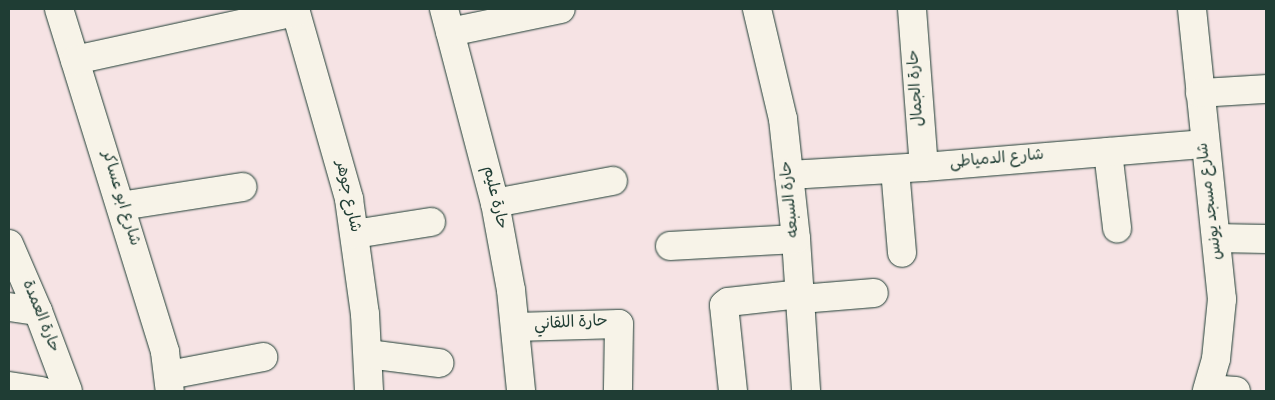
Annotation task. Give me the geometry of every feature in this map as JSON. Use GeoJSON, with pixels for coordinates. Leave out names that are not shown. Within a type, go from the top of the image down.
{"type":"FeatureCollection","features":[{"type":"Feature","properties":{"kind":"street","name":"شارع ابو عساكر"},"geometry":{"type":"LineString","coordinates":[[59,9],[166,352],[170,383]]}},
{"type":"Feature","properties":{"kind":"street"},"geometry":{"type":"LineString","coordinates":[[447,20],[560,9]]}},
{"type":"Feature","properties":{"kind":"street","name":"حارة السبعه"},"geometry":{"type":"LineString","coordinates":[[757,9],[783,119],[796,239],[806,391]]}},
{"type":"Feature","properties":{"kind":"street","name":"حارة الجمال"},"geometry":{"type":"LineString","coordinates":[[912,9],[924,167]]}},
{"type":"Feature","properties":{"kind":"street","name":"شارع مسجد يونس"},"geometry":{"type":"LineString","coordinates":[[1192,9],[1222,299],[1216,359],[1208,390]]}},
{"type":"Feature","properties":{"kind":"street"},"geometry":{"type":"LineString","coordinates":[[76,60],[296,10]]}},
{"type":"Feature","properties":{"kind":"street","name":"شارع جوهر"},"geometry":{"type":"LineString","coordinates":[[296,10],[341,166],[355,234],[368,354],[369,391]]}},
{"type":"Feature","properties":{"kind":"street","name":"حارة عليم"},"geometry":{"type":"LineString","coordinates":[[447,20],[495,204],[515,328],[521,391]]}},
{"type":"Feature","properties":{"kind":"street"},"geometry":{"type":"LineString","coordinates":[[1200,93],[1266,89]]}},
{"type":"Feature","properties":{"kind":"street","name":"شارع الدمياطى"},"geometry":{"type":"LineString","coordinates":[[789,175],[924,167],[1205,144]]}},
{"type":"Feature","properties":{"kind":"street"},"geometry":{"type":"LineString","coordinates":[[1108,152],[1117,228]]}},
{"type":"Feature","properties":{"kind":"street"},"geometry":{"type":"LineString","coordinates":[[895,168],[902,253]]}},
{"type":"Feature","properties":{"kind":"street"},"geometry":{"type":"LineString","coordinates":[[495,204],[613,181]]}},
{"type":"Feature","properties":{"kind":"street"},"geometry":{"type":"LineString","coordinates":[[121,206],[243,187]]}},
{"type":"Feature","properties":{"kind":"street"},"geometry":{"type":"LineString","coordinates":[[355,234],[431,222]]}},
{"type":"Feature","properties":{"kind":"street"},"geometry":{"type":"LineString","coordinates":[[1216,238],[1266,240]]}},
{"type":"Feature","properties":{"kind":"street"},"geometry":{"type":"LineString","coordinates":[[670,246],[796,239]]}},
{"type":"Feature","properties":{"kind":"street","name":"حارة العمدة"},"geometry":{"type":"LineString","coordinates":[[9,244],[38,310],[68,391]]}},
{"type":"Feature","properties":{"kind":"street"},"geometry":{"type":"LineString","coordinates":[[733,391],[724,305],[728,302],[874,293]]}},
{"type":"Feature","properties":{"kind":"street"},"geometry":{"type":"LineString","coordinates":[[9,307],[38,310]]}},
{"type":"Feature","properties":{"kind":"street","name":"حارة اللقاني"},"geometry":{"type":"LineString","coordinates":[[515,328],[619,324],[618,391]]}},
{"type":"Feature","properties":{"kind":"street"},"geometry":{"type":"LineString","coordinates":[[368,354],[439,362]]}},
{"type":"Feature","properties":{"kind":"street"},"geometry":{"type":"LineString","coordinates":[[170,383],[263,357]]}},
{"type":"Feature","properties":{"kind":"street"},"geometry":{"type":"LineString","coordinates":[[9,386],[42,391]]}},
{"type":"Feature","properties":{"kind":"street"},"geometry":{"type":"LineString","coordinates":[[1208,390],[1236,391]]}}]}
